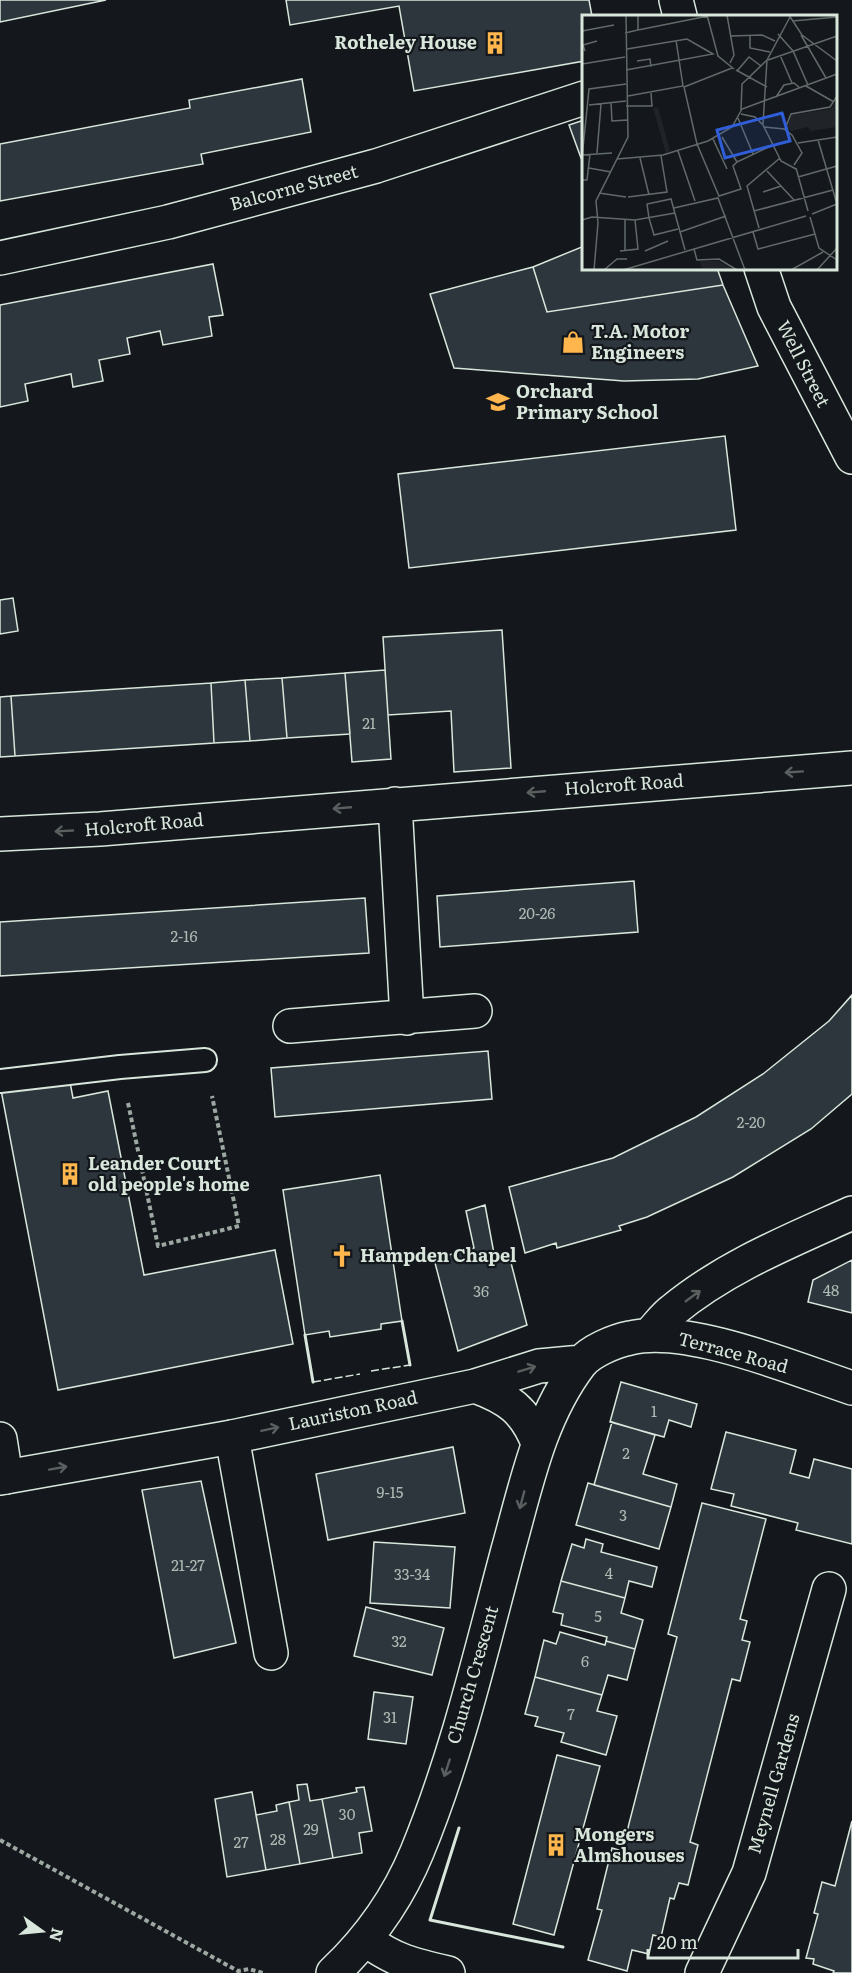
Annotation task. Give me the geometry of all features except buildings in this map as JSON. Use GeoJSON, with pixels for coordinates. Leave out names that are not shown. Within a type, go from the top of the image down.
{"type":"FeatureCollection","features":[{"type":"Feature","properties":{"kind":"street"},"geometry":{"type":"LineString","coordinates":[[676,0],[680,15]]}},
{"type":"Feature","properties":{"kind":"street","name":"Balcorne Street"},"geometry":{"type":"LineString","coordinates":[[0,258],[168,222],[376,166],[582,99]]}},
{"type":"Feature","properties":{"kind":"street","name":"Well Street"},"geometry":{"type":"LineString","coordinates":[[762,270],[774,307],[852,457]]}},
{"type":"Feature","properties":{"kind":"street","name":"Holcroft Road"},"geometry":{"type":"LineString","coordinates":[[0,834],[100,829],[852,768]]}},
{"type":"Feature","properties":{"kind":"street"},"geometry":{"type":"LineString","coordinates":[[395,804],[407,1018]]}},
{"type":"Feature","properties":{"kind":"street"},"geometry":{"type":"LineString","coordinates":[[290,1026],[475,1011]]}},
{"type":"Feature","properties":{"kind":"street"},"geometry":{"type":"LineString","coordinates":[[650,1335],[670,1312],[714,1280],[852,1213]]}},
{"type":"Feature","properties":{"kind":"street","name":"Terrace Road"},"geometry":{"type":"LineString","coordinates":[[582,1362],[613,1344],[629,1338],[650,1335],[680,1337],[740,1351],[852,1388]]}},
{"type":"Feature","properties":{"kind":"street","name":"Lauriston Road"},"geometry":{"type":"LineString","coordinates":[[3,1478],[232,1437],[475,1386],[538,1366],[582,1362]]}},
{"type":"Feature","properties":{"kind":"street","name":"Church Crescent"},"geometry":{"type":"LineString","coordinates":[[333,1973],[366,1940],[398,1891],[434,1810],[461,1722],[538,1443],[562,1391],[582,1362]]}},
{"type":"Feature","properties":{"kind":"street"},"geometry":{"type":"LineString","coordinates":[[475,1386],[494,1393],[516,1408],[530,1422],[538,1443]]}},
{"type":"Feature","properties":{"kind":"street"},"geometry":{"type":"LineString","coordinates":[[232,1437],[271,1653]]}},
{"type":"Feature","properties":{"kind":"street"},"geometry":{"type":"LineString","coordinates":[[0,1439],[3,1478]]}},
{"type":"Feature","properties":{"kind":"street","name":"Meynell Gardens"},"geometry":{"type":"LineString","coordinates":[[702,1973],[749,1874],[829,1589]]}},
{"type":"Feature","properties":{"kind":"street"},"geometry":{"type":"LineString","coordinates":[[366,1940],[408,1964],[448,1973]]}},
{"type":"Feature","properties":{"kind":"lane"},"geometry":{"type":"LineString","coordinates":[[0,1081],[205,1060]]}},
{"type":"Feature","properties":{"kind":"path"},"geometry":{"type":"LineString","coordinates":[[120,1067],[158,1246],[238,1227],[205,1060]]}},
{"type":"Feature","properties":{"kind":"path"},"geometry":{"type":"LineString","coordinates":[[0,1840],[238,1971],[249,1969],[263,1973]]}},
{"type":"Feature","properties":{"kind":"fence"},"geometry":{"type":"LineString","coordinates":[[371,1371],[410,1365]]}},
{"type":"Feature","properties":{"kind":"fence"},"geometry":{"type":"LineString","coordinates":[[313,1382],[360,1374]]}},
{"type":"Feature","properties":{"kind":"wall"},"geometry":{"type":"LineString","coordinates":[[402,1321],[410,1365]]}},
{"type":"Feature","properties":{"kind":"wall"},"geometry":{"type":"LineString","coordinates":[[305,1335],[313,1382]]}},
{"type":"Feature","properties":{"kind":"wall"},"geometry":{"type":"LineString","coordinates":[[459,1828],[430,1920],[563,1947]]}},
{"type":"Feature","properties":{"kind":"place","name":"Rotheley House"},"geometry":{"type":"Point","coordinates":[495,43]}},
{"type":"Feature","properties":{"kind":"place","name":"T.A. Motor Engineers"},"geometry":{"type":"Point","coordinates":[573,342]}},
{"type":"Feature","properties":{"kind":"place","name":"Orchard Primary School"},"geometry":{"type":"Point","coordinates":[498,402]}},
{"type":"Feature","properties":{"kind":"place","name":"Leander Court old people's home"},"geometry":{"type":"Point","coordinates":[70,1174]}},
{"type":"Feature","properties":{"kind":"place","name":"Hampden Chapel"},"geometry":{"type":"Point","coordinates":[342,1256]}},
{"type":"Feature","properties":{"kind":"place","name":"Mongers Almshouses"},"geometry":{"type":"Point","coordinates":[556,1845]}}]}
